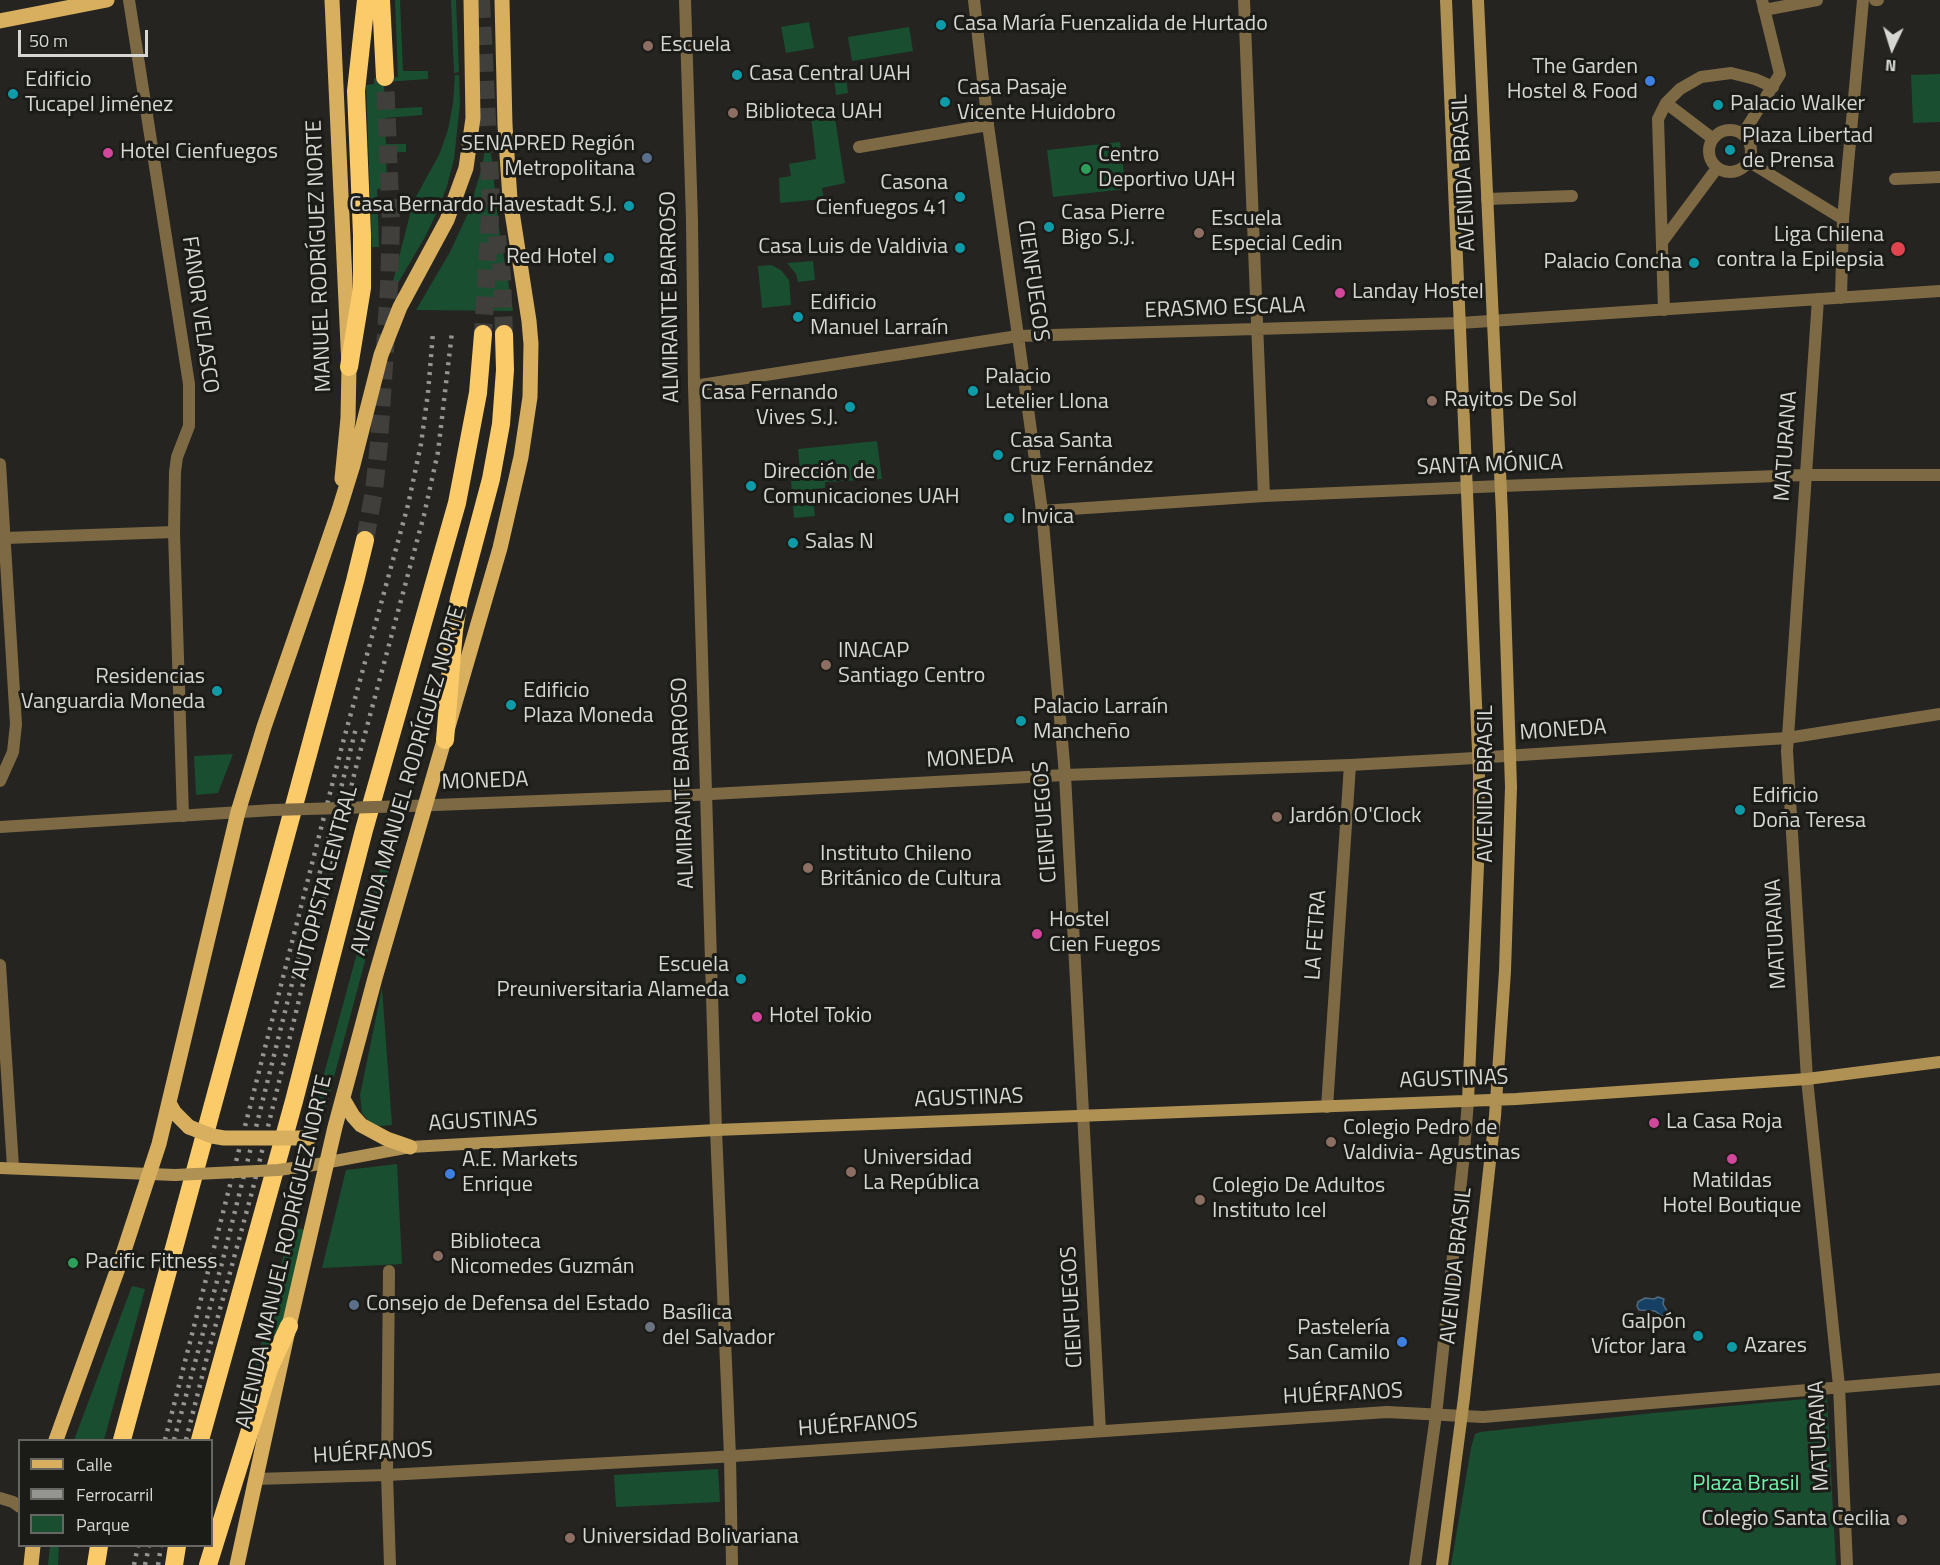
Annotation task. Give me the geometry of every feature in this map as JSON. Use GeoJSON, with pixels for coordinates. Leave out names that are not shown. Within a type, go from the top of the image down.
{"type":"FeatureCollection","features":[{"type":"Feature","properties":{"kind":"highway"},"geometry":{"type":"LineString","coordinates":[[349,367],[359,312],[362,279],[356,91],[366,0]]}},
{"type":"Feature","properties":{"kind":"highway"},"geometry":{"type":"LineString","coordinates":[[381,0],[385,77]]}},
{"type":"Feature","properties":{"kind":"highway","name":"AUTOPISTA CENTRAL"},"geometry":{"type":"LineString","coordinates":[[200,1439],[288,1122],[364,830],[457,503],[478,393],[483,334]]}},
{"type":"Feature","properties":{"kind":"highway"},"geometry":{"type":"LineString","coordinates":[[445,740],[454,630],[459,599],[491,479],[501,424],[505,370],[504,334]]}},
{"type":"Feature","properties":{"kind":"highway"},"geometry":{"type":"LineString","coordinates":[[122,1439],[365,540]]}},
{"type":"Feature","properties":{"kind":"highway"},"geometry":{"type":"LineString","coordinates":[[208,1565],[266,1378],[289,1326]]}},
{"type":"Feature","properties":{"kind":"highway"},"geometry":{"type":"LineString","coordinates":[[96,1565],[99,1547]]}},
{"type":"Feature","properties":{"kind":"highway"},"geometry":{"type":"LineString","coordinates":[[174,1565],[177,1547]]}},
{"type":"Feature","properties":{"kind":"main road"},"geometry":{"type":"LineString","coordinates":[[0,21],[107,0]]}},
{"type":"Feature","properties":{"kind":"main road","name":"MANUEL RODRÍGUEZ NORTE"},"geometry":{"type":"LineString","coordinates":[[332,0],[349,367],[348,417],[339,510]]}},
{"type":"Feature","properties":{"kind":"main road"},"geometry":{"type":"LineString","coordinates":[[56,1439],[121,1260],[159,1144],[238,812],[267,717],[339,510],[381,355],[400,307],[447,220],[466,168],[473,118],[471,0]]}},
{"type":"Feature","properties":{"kind":"main road","name":"AVENIDA MANUEL RODRÍGUEZ NORTE"},"geometry":{"type":"LineString","coordinates":[[237,1565],[335,1127],[375,978],[512,500],[523,447],[530,397],[530,326],[507,166],[502,0]]}},
{"type":"Feature","properties":{"kind":"main road","name":"AVENIDA BRASIL"},"geometry":{"type":"LineString","coordinates":[[1446,0],[1479,757],[1478,865],[1468,1101]]}},
{"type":"Feature","properties":{"kind":"main road","name":"AVENIDA BRASIL"},"geometry":{"type":"LineString","coordinates":[[1442,1565],[1462,1416],[1497,1100],[1505,971],[1511,787],[1501,486],[1478,0]]}},
{"type":"Feature","properties":{"kind":"main road","name":"AGUSTINAS"},"geometry":{"type":"LineString","coordinates":[[0,1168],[149,1175],[278,1170],[410,1146],[716,1130],[1497,1100],[1807,1079],[1940,1062]]}},
{"type":"Feature","properties":{"kind":"main road"},"geometry":{"type":"LineString","coordinates":[[343,1099],[361,1125],[387,1139],[410,1146]]}},
{"type":"Feature","properties":{"kind":"main road"},"geometry":{"type":"LineString","coordinates":[[169,1103],[174,1112],[189,1127],[206,1135],[224,1138],[309,1138],[335,1127]]}},
{"type":"Feature","properties":{"kind":"main road"},"geometry":{"type":"LineString","coordinates":[[32,1565],[33,1547]]}},
{"type":"Feature","properties":{"kind":"street","name":"FANOR VELASCO"},"geometry":{"type":"LineString","coordinates":[[129,0],[189,384],[189,426],[177,457],[175,472],[174,532],[183,816]]}},
{"type":"Feature","properties":{"kind":"street","name":"ALMIRANTE BARROSO"},"geometry":{"type":"LineString","coordinates":[[685,0],[716,1130],[730,1456],[732,1565]]}},
{"type":"Feature","properties":{"kind":"street","name":"CIENFUEGOS"},"geometry":{"type":"LineString","coordinates":[[974,0],[988,125],[1042,511],[1065,775],[1100,1431]]}},
{"type":"Feature","properties":{"kind":"street"},"geometry":{"type":"LineString","coordinates":[[1244,0],[1264,496]]}},
{"type":"Feature","properties":{"kind":"street"},"geometry":{"type":"LineString","coordinates":[[1743,134],[1778,79],[1780,69],[1763,5],[1817,0]]}},
{"type":"Feature","properties":{"kind":"street"},"geometry":{"type":"LineString","coordinates":[[1841,298],[1843,219],[1863,0]]}},
{"type":"Feature","properties":{"kind":"street"},"geometry":{"type":"LineString","coordinates":[[1664,310],[1658,119],[1666,103],[1680,89],[1701,77],[1731,73],[1755,79],[1773,87]]}},
{"type":"Feature","properties":{"kind":"street"},"geometry":{"type":"LineString","coordinates":[[1666,103],[1712,138]]}},
{"type":"Feature","properties":{"kind":"street"},"geometry":{"type":"LineString","coordinates":[[859,147],[988,125]]}},
{"type":"Feature","properties":{"kind":"street"},"geometry":{"type":"LineString","coordinates":[[1729,129],[1743,134],[1750,144],[1748,161],[1740,170],[1722,171],[1717,168],[1708,152],[1712,138],[1729,129]]}},
{"type":"Feature","properties":{"kind":"street"},"geometry":{"type":"LineString","coordinates":[[1748,161],[1843,219]]}},
{"type":"Feature","properties":{"kind":"street"},"geometry":{"type":"LineString","coordinates":[[1662,242],[1717,168]]}},
{"type":"Feature","properties":{"kind":"street"},"geometry":{"type":"LineString","coordinates":[[1895,179],[1940,177]]}},
{"type":"Feature","properties":{"kind":"street"},"geometry":{"type":"LineString","coordinates":[[1487,199],[1572,196]]}},
{"type":"Feature","properties":{"kind":"street","name":"ERASMO ESCALA"},"geometry":{"type":"LineString","coordinates":[[694,386],[1018,336],[1460,323],[1940,291]]}},
{"type":"Feature","properties":{"kind":"street","name":"MATURANA"},"geometry":{"type":"LineString","coordinates":[[1818,299],[1787,738],[1807,1079],[1839,1386],[1848,1565]]}},
{"type":"Feature","properties":{"kind":"street"},"geometry":{"type":"LineString","coordinates":[[0,464],[16,724],[13,752],[0,781]]}},
{"type":"Feature","properties":{"kind":"street","name":"SANTA MÓNICA"},"geometry":{"type":"LineString","coordinates":[[1042,511],[1264,496],[1467,487],[1805,475],[1940,475]]}},
{"type":"Feature","properties":{"kind":"street"},"geometry":{"type":"LineString","coordinates":[[4,538],[174,532]]}},
{"type":"Feature","properties":{"kind":"street","name":"MONEDA"},"geometry":{"type":"LineString","coordinates":[[0,827],[273,810],[426,806],[1065,775],[1350,765],[1787,738],[1940,714]]}},
{"type":"Feature","properties":{"kind":"street","name":"LA FETRA"},"geometry":{"type":"LineString","coordinates":[[1327,1107],[1350,765]]}},
{"type":"Feature","properties":{"kind":"street"},"geometry":{"type":"LineString","coordinates":[[0,965],[13,1167]]}},
{"type":"Feature","properties":{"kind":"street","name":"AVENIDA BRASIL"},"geometry":{"type":"LineString","coordinates":[[1415,1565],[1436,1415],[1468,1101]]}},
{"type":"Feature","properties":{"kind":"street"},"geometry":{"type":"LineString","coordinates":[[389,1271],[387,1475],[390,1565]]}},
{"type":"Feature","properties":{"kind":"street"},"geometry":{"type":"LineString","coordinates":[[1839,1386],[1940,1379]]}},
{"type":"Feature","properties":{"kind":"street","name":"HUÉRFANOS"},"geometry":{"type":"LineString","coordinates":[[256,1479],[387,1475],[730,1456],[1387,1412],[1483,1417],[1839,1386]]}},
{"type":"Feature","properties":{"kind":"street"},"geometry":{"type":"LineString","coordinates":[[0,1498],[18,1505]]}},
{"type":"Feature","properties":{"kind":"green space"},"geometry":{"type":"Polygon","coordinates":[[[395,0],[400,0],[403,71],[428,71],[428,79],[384,82],[385,109],[422,107],[422,115],[385,118],[386,144],[406,144],[406,152],[386,153],[387,189],[377,189],[379,247],[372,247],[366,85],[374,84],[374,78],[398,77],[395,0]]]}},
{"type":"Feature","properties":{"kind":"green space"},"geometry":{"type":"Polygon","coordinates":[[[451,0],[456,0],[459,72],[454,73],[451,0]]]}},
{"type":"Feature","properties":{"kind":"green space"},"geometry":{"type":"Polygon","coordinates":[[[809,22],[814,48],[786,53],[781,27],[809,22]]]}},
{"type":"Feature","properties":{"kind":"green space"},"geometry":{"type":"Polygon","coordinates":[[[909,27],[913,51],[852,61],[848,37],[909,27]]]}},
{"type":"Feature","properties":{"kind":"green space"},"geometry":{"type":"Polygon","coordinates":[[[845,71],[848,93],[836,95],[834,77],[845,71]]]}},
{"type":"Feature","properties":{"kind":"green space"},"geometry":{"type":"Polygon","coordinates":[[[1940,74],[1940,122],[1913,123],[1911,75],[1940,74]]]}},
{"type":"Feature","properties":{"kind":"green space"},"geometry":{"type":"Polygon","coordinates":[[[455,75],[459,75],[460,104],[454,159],[447,186],[425,237],[398,283],[393,281],[413,202],[439,155],[448,130],[455,75]]]}},
{"type":"Feature","properties":{"kind":"green space"},"geometry":{"type":"Polygon","coordinates":[[[833,105],[845,183],[822,188],[824,199],[780,203],[779,178],[791,176],[789,164],[816,159],[810,109],[833,105]]]}},
{"type":"Feature","properties":{"kind":"green space","name":"Centro Deportivo UAH"},"geometry":{"type":"Polygon","coordinates":[[[1120,142],[1126,189],[1053,197],[1047,150],[1120,142]]]}},
{"type":"Feature","properties":{"kind":"green space"},"geometry":{"type":"Polygon","coordinates":[[[486,144],[490,144],[499,228],[513,311],[416,310],[450,252],[469,211],[486,144]]]}},
{"type":"Feature","properties":{"kind":"green space"},"geometry":{"type":"Polygon","coordinates":[[[813,261],[815,280],[798,282],[796,274],[787,263],[813,261]]]}},
{"type":"Feature","properties":{"kind":"green space"},"geometry":{"type":"Polygon","coordinates":[[[771,265],[781,270],[789,280],[791,305],[762,308],[758,266],[771,265]]]}},
{"type":"Feature","properties":{"kind":"green space"},"geometry":{"type":"Polygon","coordinates":[[[877,441],[882,479],[825,482],[825,488],[812,489],[815,516],[794,518],[791,481],[801,480],[798,449],[877,441]]]}},
{"type":"Feature","properties":{"kind":"green space"},"geometry":{"type":"Polygon","coordinates":[[[233,754],[218,793],[196,795],[194,756],[233,754]]]}},
{"type":"Feature","properties":{"kind":"green space"},"geometry":{"type":"Polygon","coordinates":[[[396,845],[326,1107],[316,1103],[385,851],[396,845]]]}},
{"type":"Feature","properties":{"kind":"green space"},"geometry":{"type":"Polygon","coordinates":[[[382,988],[392,1125],[379,1126],[369,1122],[362,1113],[360,1095],[382,988]]]}},
{"type":"Feature","properties":{"kind":"green space"},"geometry":{"type":"Polygon","coordinates":[[[397,1164],[402,1264],[322,1268],[346,1170],[397,1164]]]}},
{"type":"Feature","properties":{"kind":"green space"},"geometry":{"type":"Polygon","coordinates":[[[291,1226],[305,1230],[282,1323],[253,1375],[291,1226]]]}},
{"type":"Feature","properties":{"kind":"green space"},"geometry":{"type":"Polygon","coordinates":[[[132,1286],[145,1289],[104,1439],[74,1439],[132,1286]]]}},
{"type":"Feature","properties":{"kind":"green space","name":"Plaza Brasil"},"geometry":{"type":"Polygon","coordinates":[[[1827,1397],[1836,1565],[1451,1565],[1475,1434],[1653,1413],[1827,1397]]]}},
{"type":"Feature","properties":{"kind":"green space"},"geometry":{"type":"Polygon","coordinates":[[[718,1469],[720,1502],[616,1507],[614,1475],[718,1469]]]}},
{"type":"Feature","properties":{"kind":"green space"},"geometry":{"type":"Polygon","coordinates":[[[50,1547],[59,1547],[58,1565],[48,1565],[50,1547]]]}},
{"type":"Feature","properties":{"kind":"water"},"geometry":{"type":"Polygon","coordinates":[[[1645,1298],[1664,1299],[1666,1315],[1662,1316],[1655,1311],[1639,1310],[1638,1302],[1645,1298]]]}},
{"type":"Feature","properties":{"kind":"tunnel"},"geometry":{"type":"LineString","coordinates":[[481,0],[491,199],[483,334]]}},
{"type":"Feature","properties":{"kind":"tunnel"},"geometry":{"type":"LineString","coordinates":[[365,540],[374,491],[379,443],[389,287],[391,223],[385,77]]}},
{"type":"Feature","properties":{"kind":"tunnel"},"geometry":{"type":"LineString","coordinates":[[497,236],[502,276],[504,334]]}},
{"type":"Feature","properties":{"kind":"railway"},"geometry":{"type":"LineString","coordinates":[[186,1439],[252,1192],[355,771],[424,515],[438,452],[452,332]]}},
{"type":"Feature","properties":{"kind":"railway"},"geometry":{"type":"LineString","coordinates":[[165,1439],[342,746],[408,505],[421,444],[433,333]]}},
{"type":"Feature","properties":{"kind":"railway"},"geometry":{"type":"LineString","coordinates":[[174,1439],[223,1259],[356,728]]}},
{"type":"Feature","properties":{"kind":"railway"},"geometry":{"type":"LineString","coordinates":[[134,1565],[138,1547]]}},
{"type":"Feature","properties":{"kind":"railway"},"geometry":{"type":"LineString","coordinates":[[145,1565],[149,1547]]}},
{"type":"Feature","properties":{"kind":"railway"},"geometry":{"type":"LineString","coordinates":[[158,1565],[161,1547]]}},
{"type":"Feature","properties":{"kind":"place","name":"Casa María Fuenzalida de Hurtado"},"geometry":{"type":"Point","coordinates":[941,25]}},
{"type":"Feature","properties":{"kind":"place","name":"Escuela"},"geometry":{"type":"Point","coordinates":[648,46]}},
{"type":"Feature","properties":{"kind":"place","name":"Casa Central UAH"},"geometry":{"type":"Point","coordinates":[737,75]}},
{"type":"Feature","properties":{"kind":"place","name":"The Garden Hostel & Food"},"geometry":{"type":"Point","coordinates":[1650,81]}},
{"type":"Feature","properties":{"kind":"place","name":"Edificio Tucapel Jiménez"},"geometry":{"type":"Point","coordinates":[13,94]}},
{"type":"Feature","properties":{"kind":"place","name":"Casa Pasaje Vicente Huidobro"},"geometry":{"type":"Point","coordinates":[945,102]}},
{"type":"Feature","properties":{"kind":"place","name":"Palacio Walker"},"geometry":{"type":"Point","coordinates":[1718,105]}},
{"type":"Feature","properties":{"kind":"place","name":"Biblioteca UAH"},"geometry":{"type":"Point","coordinates":[733,113]}},
{"type":"Feature","properties":{"kind":"place","name":"Plaza Libertad de Prensa"},"geometry":{"type":"Point","coordinates":[1730,150]}},
{"type":"Feature","properties":{"kind":"place","name":"Hotel Cienfuegos"},"geometry":{"type":"Point","coordinates":[108,153]}},
{"type":"Feature","properties":{"kind":"place","name":"SENAPRED Región Metropolitana"},"geometry":{"type":"Point","coordinates":[647,158]}},
{"type":"Feature","properties":{"kind":"place","name":"Centro Deportivo UAH"},"geometry":{"type":"Point","coordinates":[1086,169]}},
{"type":"Feature","properties":{"kind":"place","name":"Casona Cienfuegos 41"},"geometry":{"type":"Point","coordinates":[960,197]}},
{"type":"Feature","properties":{"kind":"place","name":"Casa Bernardo Havestadt S.J."},"geometry":{"type":"Point","coordinates":[629,206]}},
{"type":"Feature","properties":{"kind":"place","name":"Casa Pierre Bigo S.J."},"geometry":{"type":"Point","coordinates":[1049,227]}},
{"type":"Feature","properties":{"kind":"place","name":"Escuela Especial Cedin"},"geometry":{"type":"Point","coordinates":[1199,233]}},
{"type":"Feature","properties":{"kind":"place","name":"Casa Luis de Valdivia"},"geometry":{"type":"Point","coordinates":[960,248]}},
{"type":"Feature","properties":{"kind":"place","name":"Liga Chilena contra la Epilepsia"},"geometry":{"type":"Point","coordinates":[1898,249]}},
{"type":"Feature","properties":{"kind":"place","name":"Red Hotel"},"geometry":{"type":"Point","coordinates":[609,258]}},
{"type":"Feature","properties":{"kind":"place","name":"Palacio Concha"},"geometry":{"type":"Point","coordinates":[1694,263]}},
{"type":"Feature","properties":{"kind":"place","name":"Landay Hostel"},"geometry":{"type":"Point","coordinates":[1340,293]}},
{"type":"Feature","properties":{"kind":"place","name":"Edificio Manuel Larraín"},"geometry":{"type":"Point","coordinates":[798,317]}},
{"type":"Feature","properties":{"kind":"place","name":"Palacio Letelier Llona"},"geometry":{"type":"Point","coordinates":[973,391]}},
{"type":"Feature","properties":{"kind":"place","name":"Rayitos De Sol"},"geometry":{"type":"Point","coordinates":[1432,401]}},
{"type":"Feature","properties":{"kind":"place","name":"Casa Fernando Vives S.J."},"geometry":{"type":"Point","coordinates":[850,407]}},
{"type":"Feature","properties":{"kind":"place","name":"Casa Santa Cruz Fernández"},"geometry":{"type":"Point","coordinates":[998,455]}},
{"type":"Feature","properties":{"kind":"place","name":"Dirección de Comunicaciones UAH"},"geometry":{"type":"Point","coordinates":[751,486]}},
{"type":"Feature","properties":{"kind":"place","name":"Invica"},"geometry":{"type":"Point","coordinates":[1009,518]}},
{"type":"Feature","properties":{"kind":"place","name":"Salas N"},"geometry":{"type":"Point","coordinates":[793,543]}},
{"type":"Feature","properties":{"kind":"place","name":"INACAP Santiago Centro"},"geometry":{"type":"Point","coordinates":[826,665]}},
{"type":"Feature","properties":{"kind":"place","name":"Residencias Vanguardia Moneda"},"geometry":{"type":"Point","coordinates":[217,691]}},
{"type":"Feature","properties":{"kind":"place","name":"Edificio Plaza Moneda"},"geometry":{"type":"Point","coordinates":[511,705]}},
{"type":"Feature","properties":{"kind":"place","name":"Palacio Larraín Mancheño"},"geometry":{"type":"Point","coordinates":[1021,721]}},
{"type":"Feature","properties":{"kind":"place","name":"Edificio Doña Teresa"},"geometry":{"type":"Point","coordinates":[1740,810]}},
{"type":"Feature","properties":{"kind":"place","name":"Jardón O'Clock"},"geometry":{"type":"Point","coordinates":[1277,817]}},
{"type":"Feature","properties":{"kind":"place","name":"Instituto Chileno Británico de Cultura"},"geometry":{"type":"Point","coordinates":[808,868]}},
{"type":"Feature","properties":{"kind":"place","name":"Hostel Cien Fuegos"},"geometry":{"type":"Point","coordinates":[1037,934]}},
{"type":"Feature","properties":{"kind":"place","name":"Escuela Preuniversitaria Alameda"},"geometry":{"type":"Point","coordinates":[741,979]}},
{"type":"Feature","properties":{"kind":"place","name":"Hotel Tokio"},"geometry":{"type":"Point","coordinates":[757,1017]}},
{"type":"Feature","properties":{"kind":"place","name":"La Casa Roja"},"geometry":{"type":"Point","coordinates":[1654,1123]}},
{"type":"Feature","properties":{"kind":"place","name":"Colegio Pedro de Valdivia- Agustinas"},"geometry":{"type":"Point","coordinates":[1331,1142]}},
{"type":"Feature","properties":{"kind":"place","name":"Matildas Hotel Boutique"},"geometry":{"type":"Point","coordinates":[1732,1159]}},
{"type":"Feature","properties":{"kind":"place","name":"Universidad La República"},"geometry":{"type":"Point","coordinates":[851,1172]}},
{"type":"Feature","properties":{"kind":"place","name":"A.E. Markets Enrique"},"geometry":{"type":"Point","coordinates":[450,1174]}},
{"type":"Feature","properties":{"kind":"place","name":"Colegio De Adultos Instituto Icel"},"geometry":{"type":"Point","coordinates":[1200,1200]}},
{"type":"Feature","properties":{"kind":"place","name":"Biblioteca Nicomedes Guzmán"},"geometry":{"type":"Point","coordinates":[438,1256]}},
{"type":"Feature","properties":{"kind":"place","name":"Pacific Fitness"},"geometry":{"type":"Point","coordinates":[73,1263]}},
{"type":"Feature","properties":{"kind":"place","name":"Consejo de Defensa del Estado"},"geometry":{"type":"Point","coordinates":[354,1305]}},
{"type":"Feature","properties":{"kind":"place","name":"Basílica del Salvador"},"geometry":{"type":"Point","coordinates":[650,1327]}},
{"type":"Feature","properties":{"kind":"place","name":"Galpón Víctor Jara"},"geometry":{"type":"Point","coordinates":[1698,1336]}},
{"type":"Feature","properties":{"kind":"place","name":"Pastelería San Camilo"},"geometry":{"type":"Point","coordinates":[1402,1342]}},
{"type":"Feature","properties":{"kind":"place","name":"Azares"},"geometry":{"type":"Point","coordinates":[1732,1347]}},
{"type":"Feature","properties":{"kind":"place","name":"Colegio Santa Cecilia"},"geometry":{"type":"Point","coordinates":[1902,1520]}},
{"type":"Feature","properties":{"kind":"place","name":"Universidad Bolivariana"},"geometry":{"type":"Point","coordinates":[570,1538]}}]}
